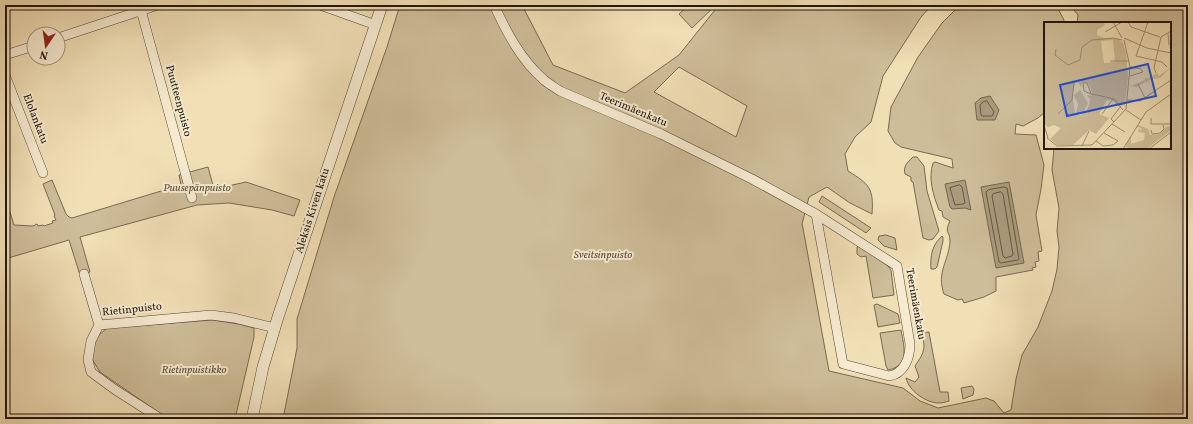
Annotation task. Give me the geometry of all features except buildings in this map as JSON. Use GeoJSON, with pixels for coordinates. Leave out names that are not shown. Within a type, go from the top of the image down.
{"type":"FeatureCollection","features":[{"type":"Feature","properties":{"kind":"street"},"geometry":{"type":"LineString","coordinates":[[66,35],[158,5]]}},
{"type":"Feature","properties":{"kind":"street"},"geometry":{"type":"LineString","coordinates":[[320,5],[376,25]]}},
{"type":"Feature","properties":{"kind":"street","name":"Aleksis Kiven katu"},"geometry":{"type":"LineString","coordinates":[[252,419],[263,367],[275,328],[382,5]]}},
{"type":"Feature","properties":{"kind":"street","name":"Teerimäenkatu"},"geometry":{"type":"LineString","coordinates":[[494,5],[505,29],[526,62],[545,81],[560,91],[661,134],[752,179],[816,214],[897,266],[910,352],[904,366],[894,375],[889,376],[843,364],[816,214]]}},
{"type":"Feature","properties":{"kind":"street","name":"Puutteenpuisto"},"geometry":{"type":"LineString","coordinates":[[141,10],[192,198]]}},
{"type":"Feature","properties":{"kind":"street"},"geometry":{"type":"LineString","coordinates":[[5,55],[26,48]]}},
{"type":"Feature","properties":{"kind":"street","name":"Elolankatu"},"geometry":{"type":"LineString","coordinates":[[5,75],[43,173]]}},
{"type":"Feature","properties":{"kind":"street"},"geometry":{"type":"LineString","coordinates":[[84,274],[99,324]]}},
{"type":"Feature","properties":{"kind":"street","name":"Rietinpuisto"},"geometry":{"type":"LineString","coordinates":[[161,419],[114,390],[92,372],[88,360],[91,341],[99,324],[211,315],[234,318],[275,328]]}},
{"type":"Feature","properties":{"kind":"green space","name":"Sveitsinpuisto"},"geometry":{"type":"Polygon","coordinates":[[[400,5],[522,5],[553,65],[625,93],[679,55],[719,5],[932,5],[921,17],[883,76],[871,122],[855,137],[845,154],[848,171],[865,183],[871,192],[872,214],[850,203],[827,187],[809,197],[802,224],[829,371],[903,388],[920,401],[938,408],[986,398],[994,401],[1004,413],[1011,410],[1022,355],[1038,327],[1052,291],[1057,269],[1059,247],[1057,231],[1059,208],[1052,170],[1054,149],[1171,149],[1171,22],[1077,22],[1078,15],[1070,5],[1188,5],[1188,419],[283,419],[297,348],[297,319],[334,197],[387,47],[400,5]],[[679,67],[654,92],[736,137],[747,106],[679,67]]]}},
{"type":"Feature","properties":{"kind":"green space"},"geometry":{"type":"Polygon","coordinates":[[[689,5],[716,5],[692,28],[679,14],[689,5]]]}},
{"type":"Feature","properties":{"kind":"green space"},"geometry":{"type":"Polygon","coordinates":[[[960,5],[1056,5],[1064,20],[1064,22],[1044,22],[1044,113],[1023,126],[1016,124],[1015,134],[1036,135],[1044,165],[1036,215],[1042,251],[1038,252],[1039,261],[1035,262],[1036,267],[1032,268],[1033,270],[996,277],[996,291],[984,297],[964,303],[962,299],[958,300],[944,294],[941,279],[949,248],[950,238],[947,230],[950,221],[943,217],[942,211],[939,210],[931,181],[933,163],[935,162],[953,168],[952,159],[901,147],[895,143],[888,131],[891,107],[918,57],[942,23],[960,5]]]}},
{"type":"Feature","properties":{"kind":"green space"},"geometry":{"type":"Polygon","coordinates":[[[913,157],[917,157],[924,166],[927,191],[939,231],[933,239],[929,240],[923,238],[913,182],[911,181],[911,177],[905,174],[905,167],[913,157]]]}},
{"type":"Feature","properties":{"kind":"green space","name":"Puusepänpuisto"},"geometry":{"type":"Polygon","coordinates":[[[208,167],[214,189],[246,182],[300,200],[294,216],[272,210],[229,203],[197,205],[80,237],[90,272],[80,275],[69,240],[5,259],[5,210],[9,209],[14,225],[33,226],[37,224],[38,226],[44,226],[53,223],[52,221],[56,220],[43,184],[52,180],[66,214],[72,218],[181,185],[179,175],[208,167]]]}},
{"type":"Feature","properties":{"kind":"green space"},"geometry":{"type":"Polygon","coordinates":[[[822,196],[871,228],[866,233],[819,202],[822,196]]]}},
{"type":"Feature","properties":{"kind":"green space"},"geometry":{"type":"Polygon","coordinates":[[[886,235],[895,238],[897,250],[884,246],[878,240],[879,236],[886,235]]]}},
{"type":"Feature","properties":{"kind":"green space"},"geometry":{"type":"Polygon","coordinates":[[[942,236],[943,241],[937,267],[935,269],[931,269],[932,251],[942,236]]]}},
{"type":"Feature","properties":{"kind":"green space"},"geometry":{"type":"Polygon","coordinates":[[[860,246],[888,266],[891,270],[894,295],[873,298],[866,256],[861,257],[857,254],[857,247],[860,246]]]}},
{"type":"Feature","properties":{"kind":"green space"},"geometry":{"type":"Polygon","coordinates":[[[877,304],[898,314],[900,323],[878,327],[874,305],[877,304]]]}},
{"type":"Feature","properties":{"kind":"green space","name":"Rietinpuistikko"},"geometry":{"type":"Polygon","coordinates":[[[212,320],[254,328],[254,337],[235,419],[168,419],[100,372],[92,359],[94,345],[98,336],[107,328],[212,320]]]}},
{"type":"Feature","properties":{"kind":"green space"},"geometry":{"type":"Polygon","coordinates":[[[901,330],[904,349],[903,360],[895,368],[888,370],[880,333],[901,330]]]}},
{"type":"Feature","properties":{"kind":"green space"},"geometry":{"type":"Polygon","coordinates":[[[929,332],[940,392],[948,392],[949,401],[939,403],[924,399],[914,392],[906,378],[915,382],[919,377],[915,366],[924,347],[921,333],[929,332]]]}},
{"type":"Feature","properties":{"kind":"green space"},"geometry":{"type":"Polygon","coordinates":[[[972,386],[974,389],[973,395],[963,399],[961,388],[972,386]]]}},
{"type":"Feature","properties":{"kind":"water"},"geometry":{"type":"Polygon","coordinates":[[[990,96],[999,110],[995,120],[977,120],[975,103],[981,98],[990,96]]]}},
{"type":"Feature","properties":{"kind":"water"},"geometry":{"type":"Polygon","coordinates":[[[965,180],[971,210],[965,208],[952,209],[950,207],[945,184],[965,180]]]}},
{"type":"Feature","properties":{"kind":"water"},"geometry":{"type":"Polygon","coordinates":[[[1009,182],[1024,263],[996,268],[981,187],[1009,182]]]}}]}
